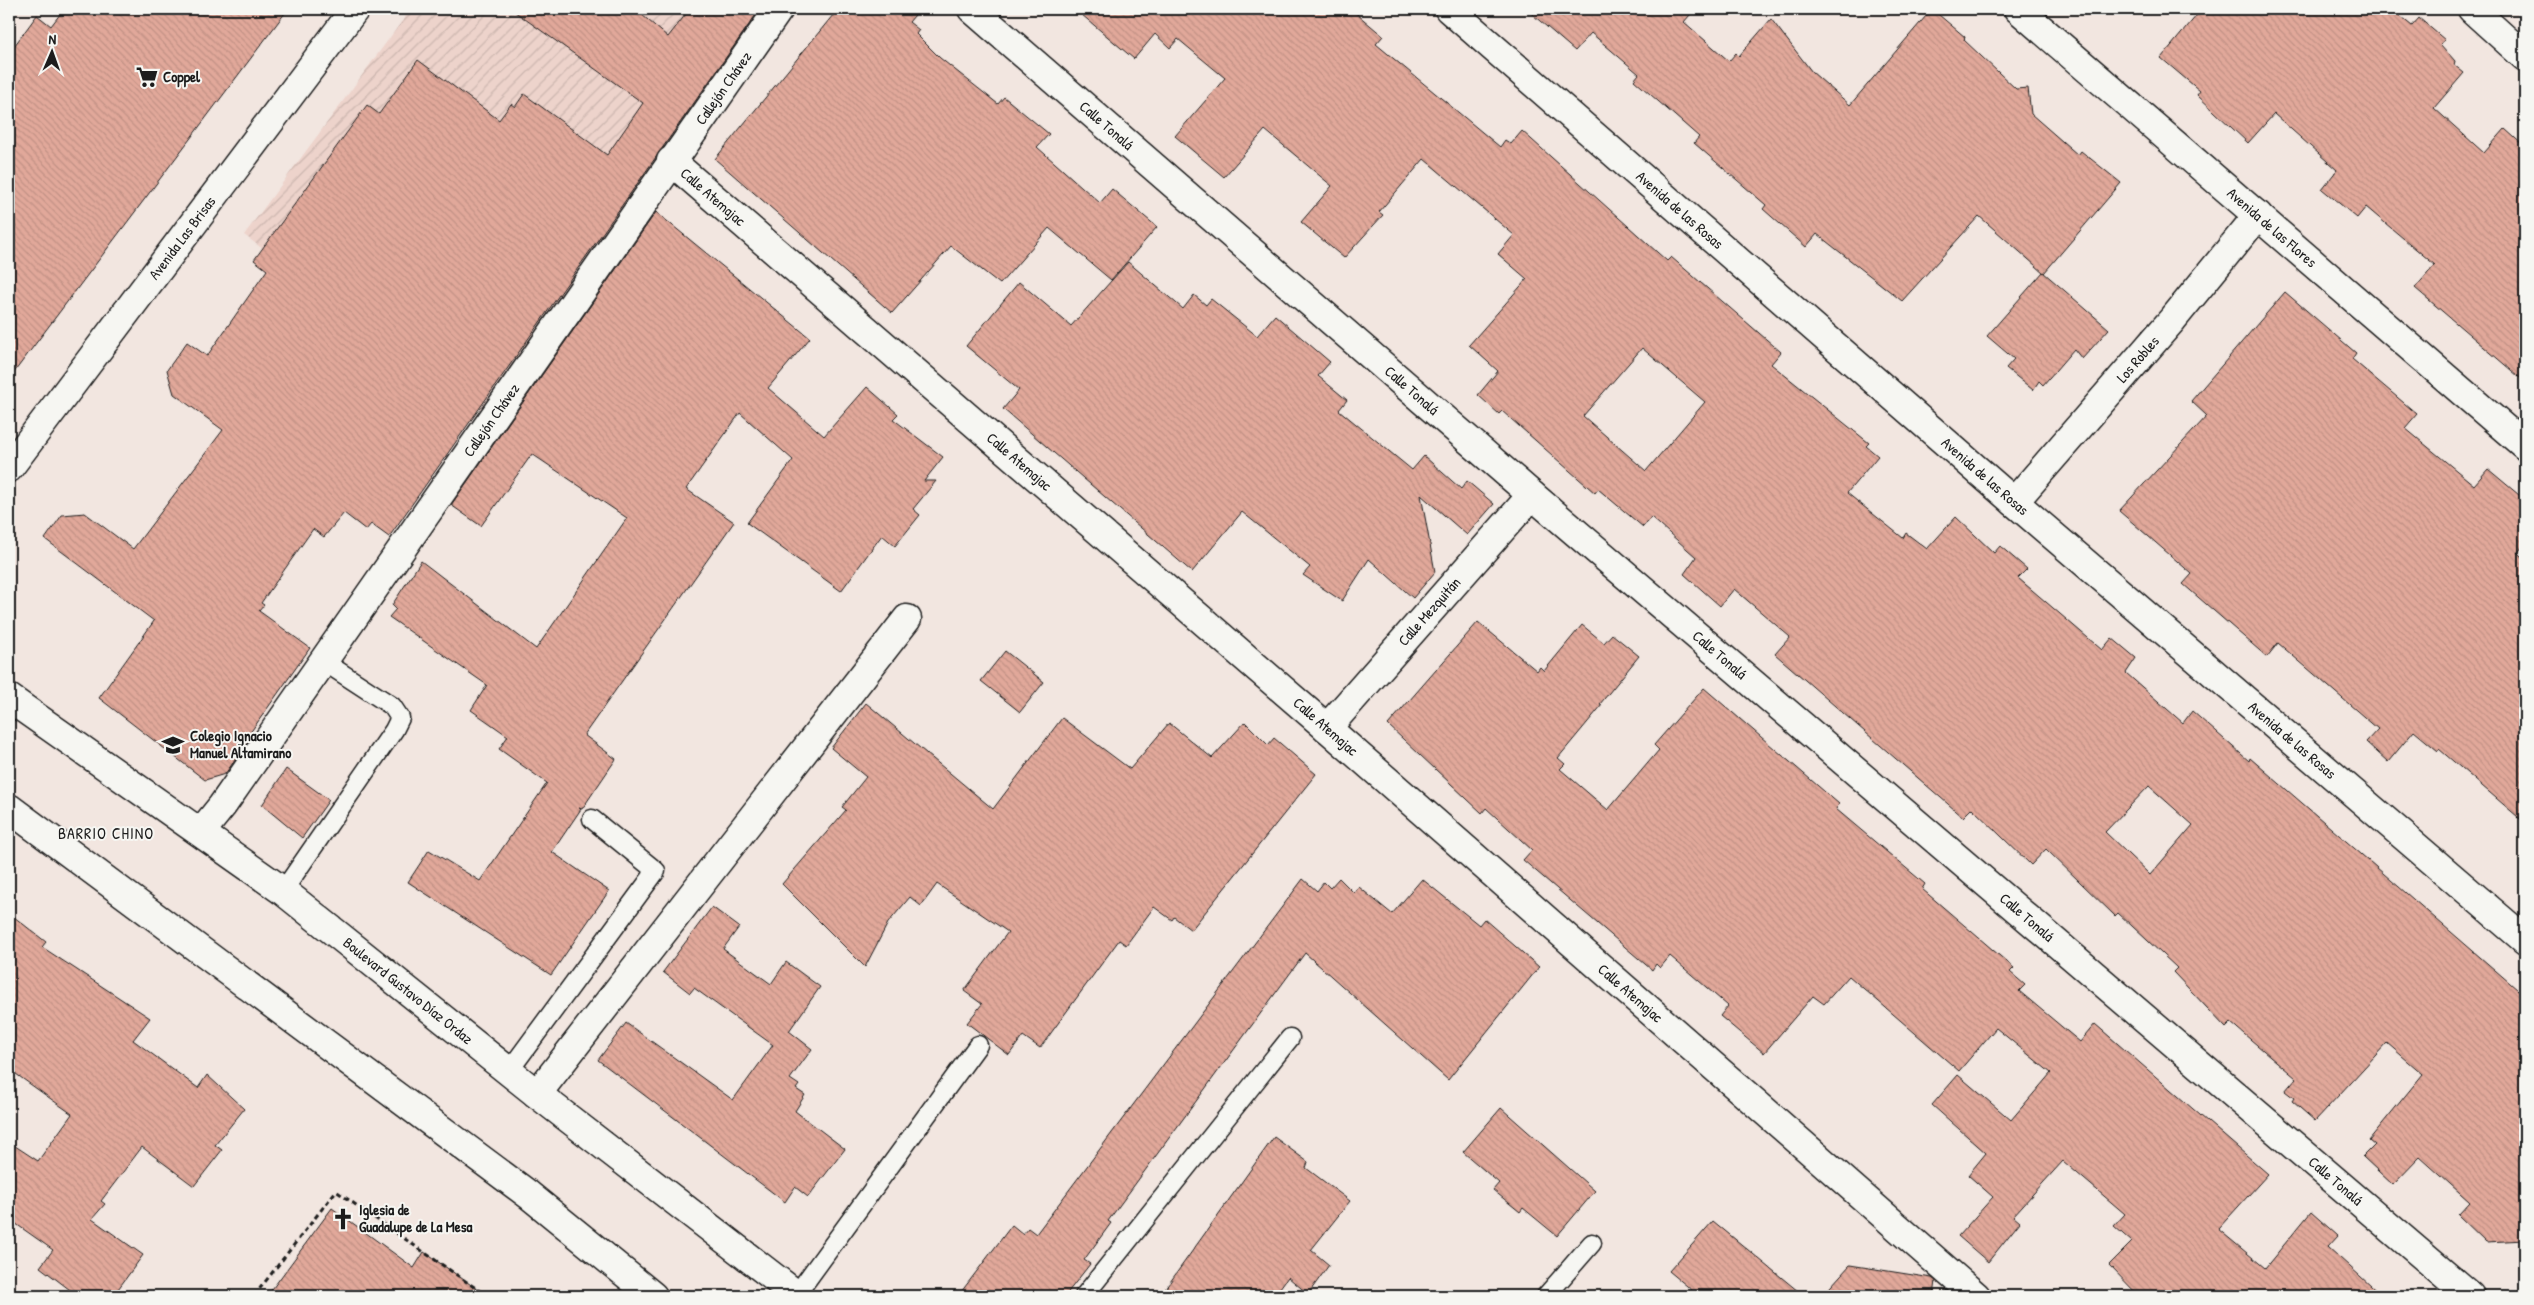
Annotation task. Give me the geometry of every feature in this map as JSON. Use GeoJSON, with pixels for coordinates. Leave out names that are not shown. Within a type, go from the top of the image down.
{"type":"FeatureCollection","features":[{"type":"Feature","properties":{"kind":"street","name":"Avenida Las Brisas"},"geometry":{"type":"LineString","coordinates":[[9,468],[355,9]]}},
{"type":"Feature","properties":{"kind":"street","name":"Callejón Chávez"},"geometry":{"type":"LineString","coordinates":[[202,832],[779,9]]}},
{"type":"Feature","properties":{"kind":"street","name":"Calle Tonalá"},"geometry":{"type":"LineString","coordinates":[[972,9],[1532,494],[2470,1296]]}},
{"type":"Feature","properties":{"kind":"street","name":"Avenida de las Rosas"},"geometry":{"type":"LineString","coordinates":[[1449,9],[2014,502],[2525,940]]}},
{"type":"Feature","properties":{"kind":"street","name":"Avenida de las Flores"},"geometry":{"type":"LineString","coordinates":[[2018,9],[2525,446]]}},
{"type":"Feature","properties":{"kind":"street"},"geometry":{"type":"LineString","coordinates":[[2472,9],[2525,57]]}},
{"type":"Feature","properties":{"kind":"street","name":"Calle Atemajac"},"geometry":{"type":"LineString","coordinates":[[671,161],[1327,728],[1976,1296]]}},
{"type":"Feature","properties":{"kind":"street","name":"Los Robles"},"geometry":{"type":"LineString","coordinates":[[2014,502],[2173,320],[2258,215]]}},
{"type":"Feature","properties":{"kind":"street","name":"Calle Mezquitán"},"geometry":{"type":"LineString","coordinates":[[1327,728],[1532,494]]}},
{"type":"Feature","properties":{"kind":"street"},"geometry":{"type":"LineString","coordinates":[[538,1094],[908,619]]}},
{"type":"Feature","properties":{"kind":"street","name":"Boulevard Gustavo Díaz Ordaz"},"geometry":{"type":"LineString","coordinates":[[9,698],[202,832],[283,891],[796,1296]]}},
{"type":"Feature","properties":{"kind":"street"},"geometry":{"type":"LineString","coordinates":[[9,808],[521,1189],[653,1296]]}},
{"type":"Feature","properties":{"kind":"lane"},"geometry":{"type":"LineString","coordinates":[[283,891],[394,730],[400,718],[392,706],[323,661]]}},
{"type":"Feature","properties":{"kind":"lane"},"geometry":{"type":"LineString","coordinates":[[509,1071],[656,871],[592,819]]}},
{"type":"Feature","properties":{"kind":"lane"},"geometry":{"type":"LineString","coordinates":[[1084,1296],[1290,1038]]}},
{"type":"Feature","properties":{"kind":"lane"},"geometry":{"type":"LineString","coordinates":[[796,1296],[978,1044]]}},
{"type":"Feature","properties":{"kind":"lane"},"geometry":{"type":"LineString","coordinates":[[1546,1296],[1592,1243]]}},
{"type":"Feature","properties":{"kind":"path"},"geometry":{"type":"LineString","coordinates":[[254,1296],[336,1191],[487,1296]]}},
{"type":"Feature","properties":{"kind":"path"},"geometry":{"type":"LineString","coordinates":[[201,1296],[205,1290],[214,1296]]}},
{"type":"Feature","properties":{"kind":"shaded area"},"geometry":{"type":"Polygon","coordinates":[[[411,9],[763,9],[481,410],[244,235],[411,9]]]}},
{"type":"Feature","properties":{"kind":"building"},"geometry":{"type":"Polygon","coordinates":[[[64,9],[288,9],[9,379],[9,53],[37,15],[51,26],[64,9]]]}},
{"type":"Feature","properties":{"kind":"building"},"geometry":{"type":"Polygon","coordinates":[[[511,9],[635,9],[668,37],[690,9],[760,9],[389,537],[371,524],[366,530],[344,513],[324,537],[313,529],[261,603],[264,605],[259,611],[310,648],[245,740],[248,742],[225,774],[205,780],[99,698],[154,621],[45,539],[62,515],[85,513],[133,549],[223,430],[174,394],[167,370],[187,342],[207,356],[267,270],[254,260],[367,105],[379,114],[418,60],[499,120],[511,104],[515,107],[524,94],[607,155],[643,103],[511,9]]]}},
{"type":"Feature","properties":{"kind":"building"},"geometry":{"type":"Polygon","coordinates":[[[838,9],[920,9],[909,22],[919,30],[916,34],[940,58],[998,104],[1004,97],[1049,134],[1037,147],[1100,203],[1112,189],[1157,227],[1111,280],[1049,228],[1000,284],[951,246],[892,313],[715,159],[838,9]]]}},
{"type":"Feature","properties":{"kind":"building"},"geometry":{"type":"Polygon","coordinates":[[[1075,9],[1351,9],[1383,36],[1376,44],[1500,147],[1505,140],[1511,144],[1522,131],[1667,261],[1671,257],[1781,352],[1771,364],[1869,443],[1866,446],[1878,456],[1847,493],[1903,538],[1906,533],[1927,549],[1956,517],[1994,553],[2000,546],[2027,569],[2018,578],[2102,650],[2112,638],[2136,658],[2126,673],[2183,723],[2192,711],[2249,761],[2250,758],[2525,996],[2525,1240],[2486,1242],[2458,1215],[2470,1202],[2420,1157],[2393,1185],[2363,1157],[2375,1145],[2369,1140],[2423,1074],[2387,1043],[2315,1121],[2292,1101],[2294,1098],[2285,1091],[2296,1078],[2231,1023],[2226,1028],[2173,972],[2177,968],[2118,913],[2115,916],[2046,849],[2031,865],[1972,808],[1963,817],[1775,654],[1790,637],[1734,589],[1720,606],[1684,574],[1696,557],[1651,517],[1643,527],[1598,489],[1595,493],[1502,411],[1499,414],[1478,395],[1498,371],[1469,345],[1527,279],[1498,254],[1514,235],[1424,159],[1379,212],[1383,215],[1344,258],[1301,222],[1332,186],[1265,130],[1224,177],[1175,136],[1225,78],[1178,39],[1170,48],[1155,34],[1134,59],[1075,9]],[[1642,348],[1583,416],[1646,471],[1705,402],[1642,348]],[[2149,786],[2105,832],[2150,875],[2193,825],[2149,786]]]}},
{"type":"Feature","properties":{"kind":"building"},"geometry":{"type":"Polygon","coordinates":[[[1526,9],[1695,9],[1684,22],[1729,61],[1736,53],[1739,56],[1771,19],[1812,72],[1850,105],[1932,9],[1965,37],[1964,40],[2016,89],[2028,88],[2031,114],[2078,155],[2081,151],[2121,183],[2044,273],[1979,216],[1902,301],[1817,234],[1806,247],[1763,209],[1766,205],[1694,143],[1699,137],[1634,80],[1639,74],[1591,33],[1575,51],[1526,9]]]}},
{"type":"Feature","properties":{"kind":"building"},"geometry":{"type":"Polygon","coordinates":[[[2202,9],[2391,9],[2412,26],[2419,18],[2445,40],[2440,44],[2455,61],[2454,65],[2464,73],[2434,108],[2484,153],[2505,129],[2525,147],[2525,382],[2415,288],[2435,265],[2366,207],[2357,218],[2322,189],[2337,170],[2274,114],[2248,143],[2197,95],[2200,91],[2161,58],[2202,9]]]}},
{"type":"Feature","properties":{"kind":"building"},"geometry":{"type":"Polygon","coordinates":[[[656,212],[810,338],[768,388],[824,436],[867,387],[898,414],[893,419],[943,457],[924,481],[936,481],[913,509],[920,515],[895,546],[882,535],[841,591],[747,523],[793,460],[740,413],[686,489],[734,522],[584,735],[616,759],[582,809],[579,808],[581,809],[552,852],[609,891],[551,975],[408,882],[429,850],[480,881],[547,783],[499,749],[508,736],[471,710],[487,685],[389,617],[396,609],[392,605],[421,561],[536,649],[627,518],[532,454],[481,526],[451,505],[656,212]]]}},
{"type":"Feature","properties":{"kind":"building"},"geometry":{"type":"Polygon","coordinates":[[[1128,262],[1183,309],[1194,295],[1206,305],[1211,299],[1257,336],[1275,315],[1330,362],[1318,376],[1347,400],[1339,410],[1412,470],[1424,456],[1461,489],[1467,481],[1494,504],[1467,535],[1421,495],[1435,572],[1413,598],[1369,559],[1342,601],[1303,575],[1310,567],[1242,512],[1192,572],[1003,409],[1019,390],[966,346],[1019,282],[1071,326],[1128,262]]]}},
{"type":"Feature","properties":{"kind":"building"},"geometry":{"type":"Polygon","coordinates":[[[2043,272],[2109,329],[2082,359],[2074,349],[2043,385],[2039,381],[2033,390],[2006,368],[2014,359],[1987,336],[2043,272]]]}},
{"type":"Feature","properties":{"kind":"building"},"geometry":{"type":"Polygon","coordinates":[[[2285,292],[2356,353],[2352,359],[2417,414],[2405,428],[2474,485],[2488,469],[2525,500],[2525,544],[2518,552],[2525,559],[2525,823],[2439,749],[2438,751],[2414,731],[2388,762],[2366,742],[2378,729],[2278,643],[2267,657],[2183,584],[2192,574],[2119,511],[2207,416],[2191,401],[2285,292]]]}},
{"type":"Feature","properties":{"kind":"building"},"geometry":{"type":"Polygon","coordinates":[[[1478,622],[1537,671],[1540,667],[1544,671],[1582,625],[1604,643],[1612,634],[1639,656],[1558,758],[1565,764],[1560,769],[1608,810],[1659,750],[1654,745],[1704,688],[1839,804],[1836,809],[1925,884],[1922,889],[2014,968],[2010,972],[2025,985],[2019,991],[2080,1042],[2095,1024],[2268,1174],[2218,1229],[2265,1268],[2311,1212],[2338,1236],[2328,1247],[2382,1296],[2139,1296],[2109,1265],[2132,1242],[2114,1226],[2125,1214],[2063,1161],[2013,1216],[2020,1222],[1988,1262],[1958,1236],[1993,1197],[1968,1175],[1986,1153],[1932,1105],[1958,1075],[2011,1120],[2051,1073],[1996,1028],[1959,1071],[1849,976],[1824,1004],[1813,996],[1764,1053],[1720,1016],[1728,1006],[1670,956],[1660,968],[1656,964],[1652,970],[1523,860],[1532,850],[1486,808],[1482,813],[1388,725],[1478,622]]]}},
{"type":"Feature","properties":{"kind":"building"},"geometry":{"type":"Polygon","coordinates":[[[1005,651],[1044,682],[1020,712],[981,681],[1005,651]]]}},
{"type":"Feature","properties":{"kind":"building"},"geometry":{"type":"Polygon","coordinates":[[[866,703],[993,809],[1062,718],[1130,769],[1169,723],[1212,758],[1245,722],[1268,745],[1274,738],[1316,774],[1191,930],[1174,917],[1172,920],[1154,907],[1126,945],[1119,940],[1040,1048],[1023,1036],[1009,1055],[967,1023],[982,1004],[964,991],[1008,932],[937,884],[921,906],[910,897],[888,923],[865,967],[782,884],[846,810],[842,807],[866,777],[831,748],[866,703]]]}},
{"type":"Feature","properties":{"kind":"building"},"geometry":{"type":"Polygon","coordinates":[[[286,769],[329,800],[302,838],[262,805],[286,769]]]}},
{"type":"Feature","properties":{"kind":"building"},"geometry":{"type":"Polygon","coordinates":[[[1339,878],[1354,893],[1359,887],[1392,914],[1422,879],[1479,925],[1484,919],[1539,967],[1448,1080],[1305,953],[1108,1221],[1111,1223],[1084,1260],[1090,1264],[1065,1296],[958,1296],[1012,1225],[1023,1234],[1028,1228],[1036,1234],[1303,879],[1317,891],[1324,882],[1330,888],[1339,878]]]}},
{"type":"Feature","properties":{"kind":"building"},"geometry":{"type":"Polygon","coordinates":[[[712,907],[739,927],[723,949],[771,984],[786,962],[820,987],[789,1031],[812,1049],[790,1079],[799,1085],[796,1089],[805,1095],[795,1111],[845,1149],[808,1197],[795,1187],[785,1202],[598,1060],[626,1023],[733,1100],[773,1045],[694,988],[690,993],[663,972],[712,907]]]}},
{"type":"Feature","properties":{"kind":"building"},"geometry":{"type":"Polygon","coordinates":[[[9,913],[46,942],[42,947],[150,1018],[133,1040],[198,1088],[207,1075],[244,1109],[215,1145],[222,1150],[194,1186],[142,1147],[101,1201],[105,1204],[92,1219],[143,1255],[113,1296],[78,1296],[40,1267],[53,1250],[9,1219],[9,1142],[38,1161],[72,1114],[9,1069],[9,913]]]}},
{"type":"Feature","properties":{"kind":"building"},"geometry":{"type":"Polygon","coordinates":[[[1501,1108],[1595,1191],[1557,1236],[1523,1208],[1520,1212],[1493,1190],[1499,1183],[1463,1152],[1501,1108]]]}},
{"type":"Feature","properties":{"kind":"building"},"geometry":{"type":"Polygon","coordinates":[[[1274,1137],[1308,1162],[1306,1168],[1350,1201],[1311,1250],[1329,1265],[1308,1294],[1288,1277],[1274,1296],[1160,1296],[1274,1137]]]}},
{"type":"Feature","properties":{"kind":"building"},"geometry":{"type":"Polygon","coordinates":[[[332,1208],[414,1268],[424,1252],[487,1296],[267,1296],[332,1208]]]}},
{"type":"Feature","properties":{"kind":"building"},"geometry":{"type":"Polygon","coordinates":[[[1713,1221],[1804,1296],[1699,1296],[1669,1271],[1713,1221]]]}},
{"type":"Feature","properties":{"kind":"building"},"geometry":{"type":"Polygon","coordinates":[[[1850,1265],[1932,1278],[1936,1281],[1934,1296],[1822,1296],[1850,1265]]]}},
{"type":"Feature","properties":{"kind":"place","name":"Coppel"},"geometry":{"type":"Point","coordinates":[147,77]}},
{"type":"Feature","properties":{"kind":"place","name":"Colegio Ignacio Manuel Altamirano"},"geometry":{"type":"Point","coordinates":[173,745]}},
{"type":"Feature","properties":{"kind":"place","name":"Iglesia de Guadalupe de La Mesa"},"geometry":{"type":"Point","coordinates":[343,1219]}},
{"type":"Feature","properties":{"kind":"district","name":"BARRIO CHINO"},"geometry":{"type":"Point","coordinates":[106,833]}}]}
